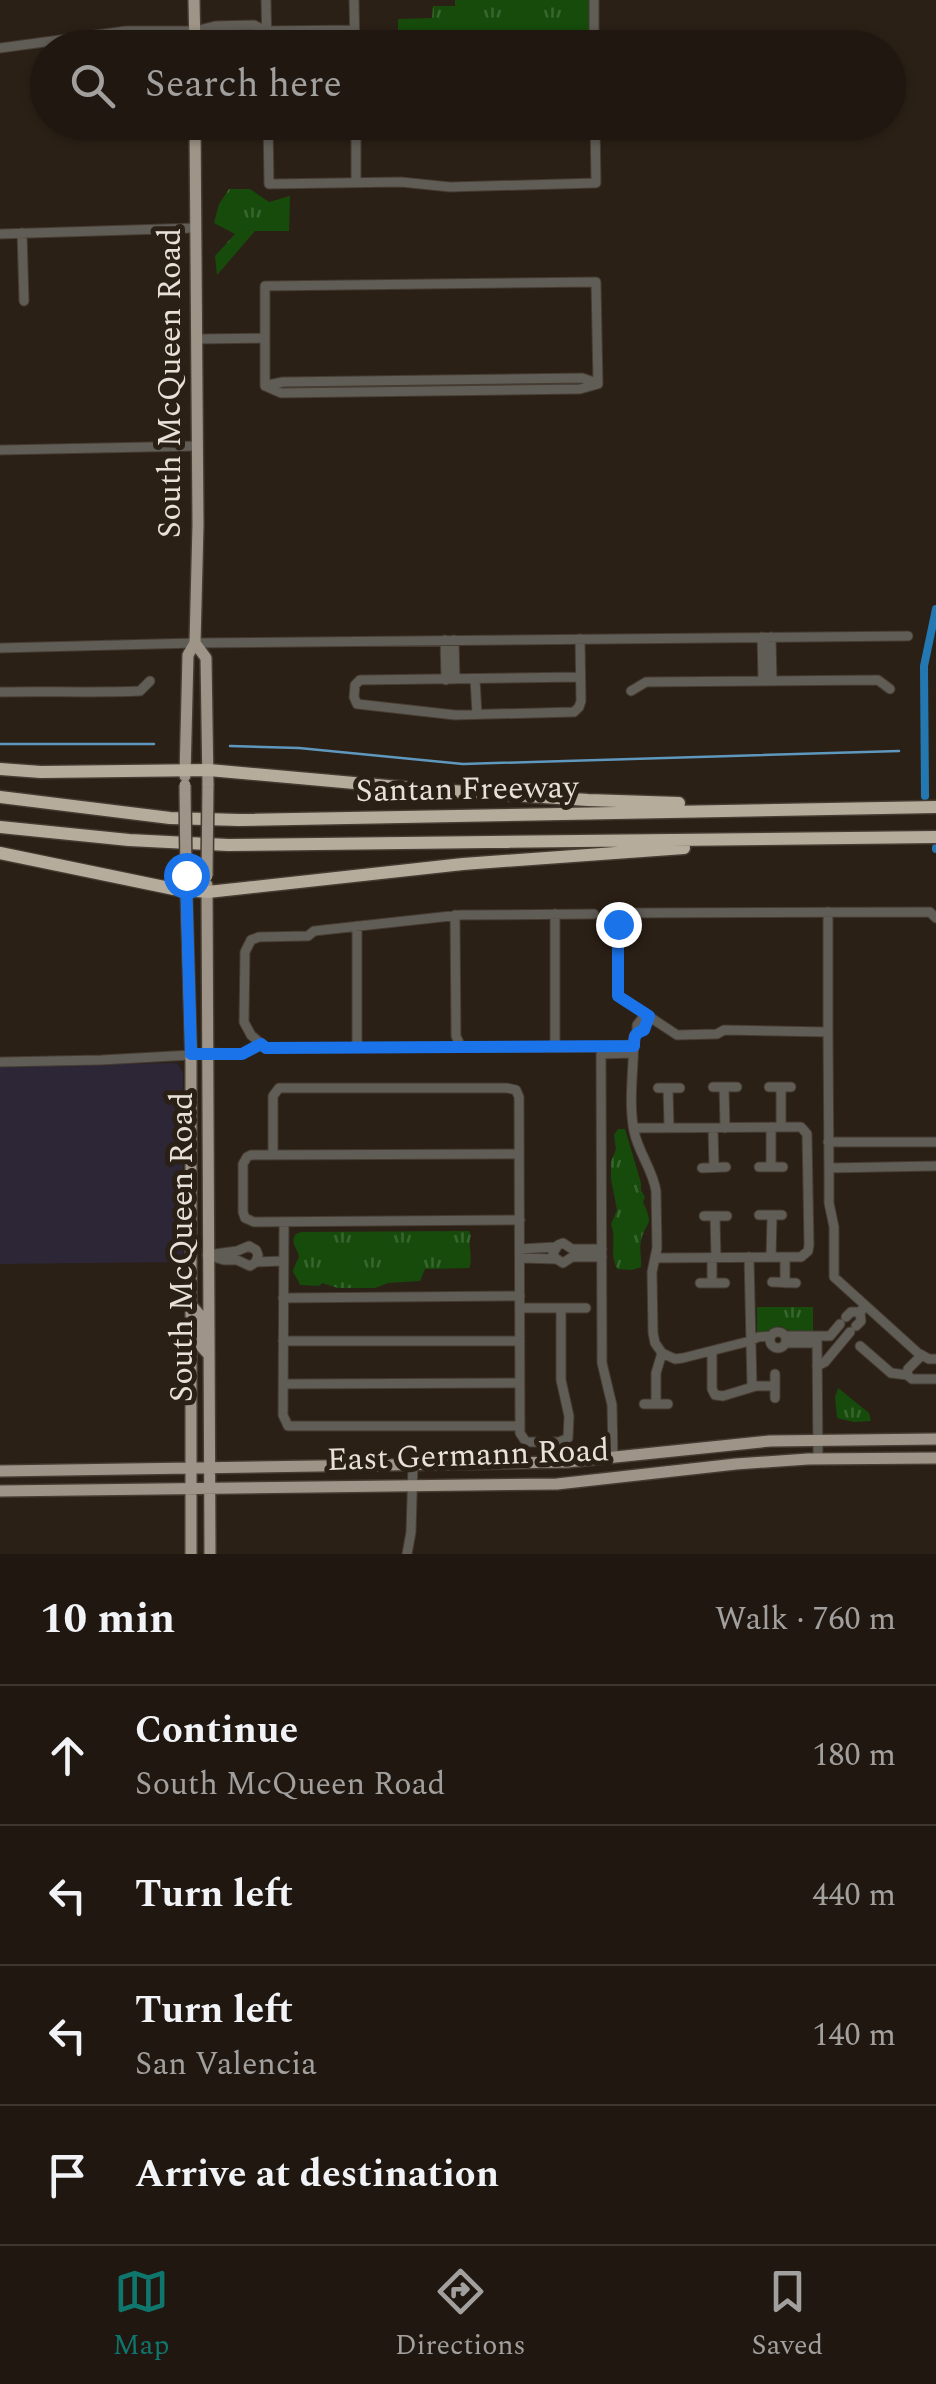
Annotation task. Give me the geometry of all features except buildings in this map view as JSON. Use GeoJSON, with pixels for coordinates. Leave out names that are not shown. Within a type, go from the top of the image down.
{"type":"FeatureCollection","features":[{"type":"Feature","properties":{"kind":"highway"},"geometry":{"type":"LineString","coordinates":[[0,769],[60,772],[184,768],[622,802],[906,807]]}},
{"type":"Feature","properties":{"kind":"highway","name":"Santan Freeway"},"geometry":{"type":"LineString","coordinates":[[0,797],[170,818],[239,820],[936,807]]}},
{"type":"Feature","properties":{"kind":"highway","name":"Santan Freeway"},"geometry":{"type":"LineString","coordinates":[[0,827],[228,845],[936,837]]}},
{"type":"Feature","properties":{"kind":"highway"},"geometry":{"type":"LineString","coordinates":[[0,853],[186,891],[208,892],[482,862],[749,845],[806,837]]}},
{"type":"Feature","properties":{"kind":"main road"},"geometry":{"type":"LineString","coordinates":[[194,0],[195,30]]}},
{"type":"Feature","properties":{"kind":"main road","name":"South McQueen Road"},"geometry":{"type":"LineString","coordinates":[[190,1554],[191,1054],[184,768],[188,655],[194,643],[198,446],[195,140]]}},
{"type":"Feature","properties":{"kind":"main road","name":"South McQueen Road"},"geometry":{"type":"LineString","coordinates":[[194,643],[206,658],[209,770],[210,1554]]}},
{"type":"Feature","properties":{"kind":"main road"},"geometry":{"type":"LineString","coordinates":[[191,1054],[207,1053]]}},
{"type":"Feature","properties":{"kind":"main road"},"geometry":{"type":"LineString","coordinates":[[192,1254],[207,1255]]}},
{"type":"Feature","properties":{"kind":"main road"},"geometry":{"type":"LineString","coordinates":[[192,1306],[199,1314],[201,1346],[209,1355]]}},
{"type":"Feature","properties":{"kind":"main road","name":"East Germann Road"},"geometry":{"type":"LineString","coordinates":[[3,1471],[567,1462],[729,1444],[936,1438]]}},
{"type":"Feature","properties":{"kind":"main road"},"geometry":{"type":"LineString","coordinates":[[613,1458],[613,1478]]}},
{"type":"Feature","properties":{"kind":"main road","name":"East Germann Road"},"geometry":{"type":"LineString","coordinates":[[3,1490],[556,1484],[736,1464],[936,1458]]}},
{"type":"Feature","properties":{"kind":"main road"},"geometry":{"type":"LineString","coordinates":[[3,1471],[3,1490]]}},
{"type":"Feature","properties":{"kind":"street"},"geometry":{"type":"LineString","coordinates":[[266,0],[266,30]]}},
{"type":"Feature","properties":{"kind":"street"},"geometry":{"type":"LineString","coordinates":[[199,30],[254,25],[266,30],[354,30],[354,0]]}},
{"type":"Feature","properties":{"kind":"street"},"geometry":{"type":"LineString","coordinates":[[594,0],[594,30]]}},
{"type":"Feature","properties":{"kind":"street"},"geometry":{"type":"LineString","coordinates":[[0,48],[30,44]]}},
{"type":"Feature","properties":{"kind":"street"},"geometry":{"type":"LineString","coordinates":[[268,140],[269,184],[401,182],[450,187],[596,184],[595,140]]}},
{"type":"Feature","properties":{"kind":"street"},"geometry":{"type":"LineString","coordinates":[[356,140],[356,182]]}},
{"type":"Feature","properties":{"kind":"street"},"geometry":{"type":"LineString","coordinates":[[0,234],[196,228]]}},
{"type":"Feature","properties":{"kind":"street"},"geometry":{"type":"LineString","coordinates":[[22,233],[24,301]]}},
{"type":"Feature","properties":{"kind":"street"},"geometry":{"type":"LineString","coordinates":[[596,282],[598,384],[582,378],[559,384],[310,387],[282,382],[266,386],[264,338],[264,286],[596,282]]}},
{"type":"Feature","properties":{"kind":"street"},"geometry":{"type":"LineString","coordinates":[[197,339],[264,338]]}},
{"type":"Feature","properties":{"kind":"street"},"geometry":{"type":"LineString","coordinates":[[0,450],[198,446]]}},
{"type":"Feature","properties":{"kind":"street"},"geometry":{"type":"LineString","coordinates":[[0,648],[908,636]]}},
{"type":"Feature","properties":{"kind":"street"},"geometry":{"type":"LineString","coordinates":[[767,637],[767,681]]}},
{"type":"Feature","properties":{"kind":"street"},"geometry":{"type":"LineString","coordinates":[[580,639],[580,678],[580,707],[574,712],[455,714],[356,704],[355,685],[360,680],[580,678]]}},
{"type":"Feature","properties":{"kind":"street"},"geometry":{"type":"LineString","coordinates":[[450,640],[450,680]]}},
{"type":"Feature","properties":{"kind":"street"},"geometry":{"type":"LineString","coordinates":[[476,679],[476,714]]}},
{"type":"Feature","properties":{"kind":"street"},"geometry":{"type":"LineString","coordinates":[[631,692],[646,682],[878,680],[890,689]]}},
{"type":"Feature","properties":{"kind":"street"},"geometry":{"type":"LineString","coordinates":[[0,692],[140,691],[150,682]]}},
{"type":"Feature","properties":{"kind":"street"},"geometry":{"type":"LineString","coordinates":[[828,912],[828,1168],[834,1277],[862,1309],[922,1355],[936,1358]]}},
{"type":"Feature","properties":{"kind":"street"},"geometry":{"type":"LineString","coordinates":[[828,1032],[724,1030],[717,1034],[677,1035],[618,996],[618,924],[622,916],[930,912],[936,918]]}},
{"type":"Feature","properties":{"kind":"street"},"geometry":{"type":"LineString","coordinates":[[555,914],[555,1047]]}},
{"type":"Feature","properties":{"kind":"street"},"geometry":{"type":"LineString","coordinates":[[594,914],[456,915],[314,931],[308,936],[259,937],[252,940],[245,952],[244,1022],[250,1035],[266,1048],[634,1049]]}},
{"type":"Feature","properties":{"kind":"street"},"geometry":{"type":"LineString","coordinates":[[456,915],[456,1036],[461,1047]]}},
{"type":"Feature","properties":{"kind":"street"},"geometry":{"type":"LineString","coordinates":[[357,926],[357,1048]]}},
{"type":"Feature","properties":{"kind":"street"},"geometry":{"type":"LineString","coordinates":[[648,1018],[636,1026],[634,1036],[634,1128],[654,1182],[657,1248],[652,1272],[653,1332],[662,1354],[682,1358],[758,1337],[771,1340],[778,1332],[786,1340],[817,1339],[830,1336],[851,1312],[862,1309]]}},
{"type":"Feature","properties":{"kind":"street"},"geometry":{"type":"LineString","coordinates":[[207,1053],[242,1054],[261,1044]]}},
{"type":"Feature","properties":{"kind":"street"},"geometry":{"type":"LineString","coordinates":[[602,1050],[603,1368],[613,1412],[613,1458]]}},
{"type":"Feature","properties":{"kind":"street"},"geometry":{"type":"LineString","coordinates":[[0,1062],[191,1054]]}},
{"type":"Feature","properties":{"kind":"street"},"geometry":{"type":"LineString","coordinates":[[714,1167],[719,1087],[736,1087]]}},
{"type":"Feature","properties":{"kind":"street"},"geometry":{"type":"LineString","coordinates":[[759,1167],[777,1167],[781,1087]]}},
{"type":"Feature","properties":{"kind":"street"},"geometry":{"type":"LineString","coordinates":[[273,1154],[272,1098],[284,1088],[516,1090],[520,1154],[520,1426],[526,1442],[560,1442],[568,1438],[569,1416],[561,1380],[560,1308]]}},
{"type":"Feature","properties":{"kind":"street"},"geometry":{"type":"LineString","coordinates":[[669,1128],[663,1088],[680,1088]]}},
{"type":"Feature","properties":{"kind":"street"},"geometry":{"type":"LineString","coordinates":[[634,1128],[802,1128],[808,1138],[808,1251],[785,1258],[654,1258]]}},
{"type":"Feature","properties":{"kind":"street"},"geometry":{"type":"LineString","coordinates":[[828,1142],[936,1142]]}},
{"type":"Feature","properties":{"kind":"street"},"geometry":{"type":"LineString","coordinates":[[520,1154],[251,1155],[243,1167],[245,1218],[254,1222],[520,1220]]}},
{"type":"Feature","properties":{"kind":"street"},"geometry":{"type":"LineString","coordinates":[[828,1168],[936,1166]]}},
{"type":"Feature","properties":{"kind":"street"},"geometry":{"type":"LineString","coordinates":[[702,1168],[726,1168]]}},
{"type":"Feature","properties":{"kind":"street"},"geometry":{"type":"LineString","coordinates":[[712,1283],[715,1216]]}},
{"type":"Feature","properties":{"kind":"street"},"geometry":{"type":"LineString","coordinates":[[759,1216],[777,1216],[772,1258]]}},
{"type":"Feature","properties":{"kind":"street"},"geometry":{"type":"LineString","coordinates":[[284,1222],[286,1424],[520,1426]]}},
{"type":"Feature","properties":{"kind":"street"},"geometry":{"type":"LineString","coordinates":[[520,1254],[564,1243],[572,1249],[602,1253]]}},
{"type":"Feature","properties":{"kind":"street"},"geometry":{"type":"LineString","coordinates":[[207,1255],[238,1251],[246,1246],[283,1256]]}},
{"type":"Feature","properties":{"kind":"street"},"geometry":{"type":"LineString","coordinates":[[555,1247],[556,1259]]}},
{"type":"Feature","properties":{"kind":"street"},"geometry":{"type":"LineString","coordinates":[[256,1250],[256,1262]]}},
{"type":"Feature","properties":{"kind":"street"},"geometry":{"type":"LineString","coordinates":[[520,1254],[563,1263],[572,1257],[602,1253]]}},
{"type":"Feature","properties":{"kind":"street"},"geometry":{"type":"LineString","coordinates":[[207,1255],[238,1260],[246,1266],[283,1256]]}},
{"type":"Feature","properties":{"kind":"street"},"geometry":{"type":"LineString","coordinates":[[749,1257],[752,1388]]}},
{"type":"Feature","properties":{"kind":"street"},"geometry":{"type":"LineString","coordinates":[[772,1282],[791,1283],[785,1258]]}},
{"type":"Feature","properties":{"kind":"street"},"geometry":{"type":"LineString","coordinates":[[700,1283],[724,1283]]}},
{"type":"Feature","properties":{"kind":"street"},"geometry":{"type":"LineString","coordinates":[[283,1298],[520,1296]]}},
{"type":"Feature","properties":{"kind":"street"},"geometry":{"type":"LineString","coordinates":[[520,1308],[586,1308]]}},
{"type":"Feature","properties":{"kind":"street"},"geometry":{"type":"LineString","coordinates":[[817,1366],[861,1321],[862,1309]]}},
{"type":"Feature","properties":{"kind":"street"},"geometry":{"type":"LineString","coordinates":[[840,1325],[842,1341]]}},
{"type":"Feature","properties":{"kind":"street"},"geometry":{"type":"LineString","coordinates":[[817,1339],[818,1459]]}},
{"type":"Feature","properties":{"kind":"street"},"geometry":{"type":"LineString","coordinates":[[283,1342],[520,1341]]}},
{"type":"Feature","properties":{"kind":"street"},"geometry":{"type":"LineString","coordinates":[[860,1346],[891,1373],[907,1374]]}},
{"type":"Feature","properties":{"kind":"street"},"geometry":{"type":"LineString","coordinates":[[712,1350],[715,1396]]}},
{"type":"Feature","properties":{"kind":"street"},"geometry":{"type":"LineString","coordinates":[[644,1404],[662,1404],[656,1373],[662,1354]]}},
{"type":"Feature","properties":{"kind":"street"},"geometry":{"type":"LineString","coordinates":[[907,1374],[922,1355]]}},
{"type":"Feature","properties":{"kind":"street"},"geometry":{"type":"LineString","coordinates":[[775,1374],[776,1398]]}},
{"type":"Feature","properties":{"kind":"street"},"geometry":{"type":"LineString","coordinates":[[907,1374],[912,1379],[936,1379]]}},
{"type":"Feature","properties":{"kind":"street"},"geometry":{"type":"LineString","coordinates":[[283,1384],[520,1383]]}},
{"type":"Feature","properties":{"kind":"street"},"geometry":{"type":"LineString","coordinates":[[701,1396],[775,1386]]}},
{"type":"Feature","properties":{"kind":"street"},"geometry":{"type":"LineString","coordinates":[[407,1554],[413,1464]]}},
{"type":"Feature","properties":{"kind":"shaded area"},"geometry":{"type":"Polygon","coordinates":[[[174,1063],[183,1073],[183,1262],[0,1264],[0,1066],[174,1063]]]}},
{"type":"Feature","properties":{"kind":"green space"},"geometry":{"type":"Polygon","coordinates":[[[455,0],[594,0],[594,30],[398,30],[398,19],[432,18],[433,6],[455,6],[455,0]]]}},
{"type":"Feature","properties":{"kind":"green space"},"geometry":{"type":"Polygon","coordinates":[[[229,189],[250,189],[269,202],[290,196],[289,231],[255,231],[217,275],[215,256],[235,234],[214,223],[219,204],[229,189]]]}},
{"type":"Feature","properties":{"kind":"green space"},"geometry":{"type":"Polygon","coordinates":[[[618,1129],[625,1129],[649,1220],[640,1244],[641,1267],[632,1270],[617,1269],[614,1257],[611,1224],[617,1210],[611,1162],[618,1129]]]}},
{"type":"Feature","properties":{"kind":"green space"},"geometry":{"type":"Polygon","coordinates":[[[469,1231],[469,1268],[425,1269],[420,1281],[375,1288],[338,1288],[322,1283],[300,1285],[293,1272],[299,1257],[293,1240],[301,1232],[469,1231]]]}},
{"type":"Feature","properties":{"kind":"green space"},"geometry":{"type":"Polygon","coordinates":[[[757,1307],[813,1307],[813,1332],[792,1332],[780,1326],[757,1332],[757,1307]]]}},
{"type":"Feature","properties":{"kind":"green space"},"geometry":{"type":"Polygon","coordinates":[[[838,1388],[869,1413],[871,1421],[837,1418],[838,1388]]]}},
{"type":"Feature","properties":{"kind":"waterway"},"geometry":{"type":"LineString","coordinates":[[925,796],[924,666],[936,609]]}},
{"type":"Feature","properties":{"kind":"waterway"},"geometry":{"type":"LineString","coordinates":[[0,744],[154,744]]}},
{"type":"Feature","properties":{"kind":"waterway"},"geometry":{"type":"LineString","coordinates":[[230,746],[299,748],[463,764],[899,751]]}},
{"type":"Feature","properties":{"kind":"route"},"geometry":{"type":"LineString","coordinates":[[186,875],[191,1054],[242,1054],[261,1044],[266,1048],[634,1046],[634,1036],[648,1025],[649,1016],[618,996],[618,924]]}}]}
